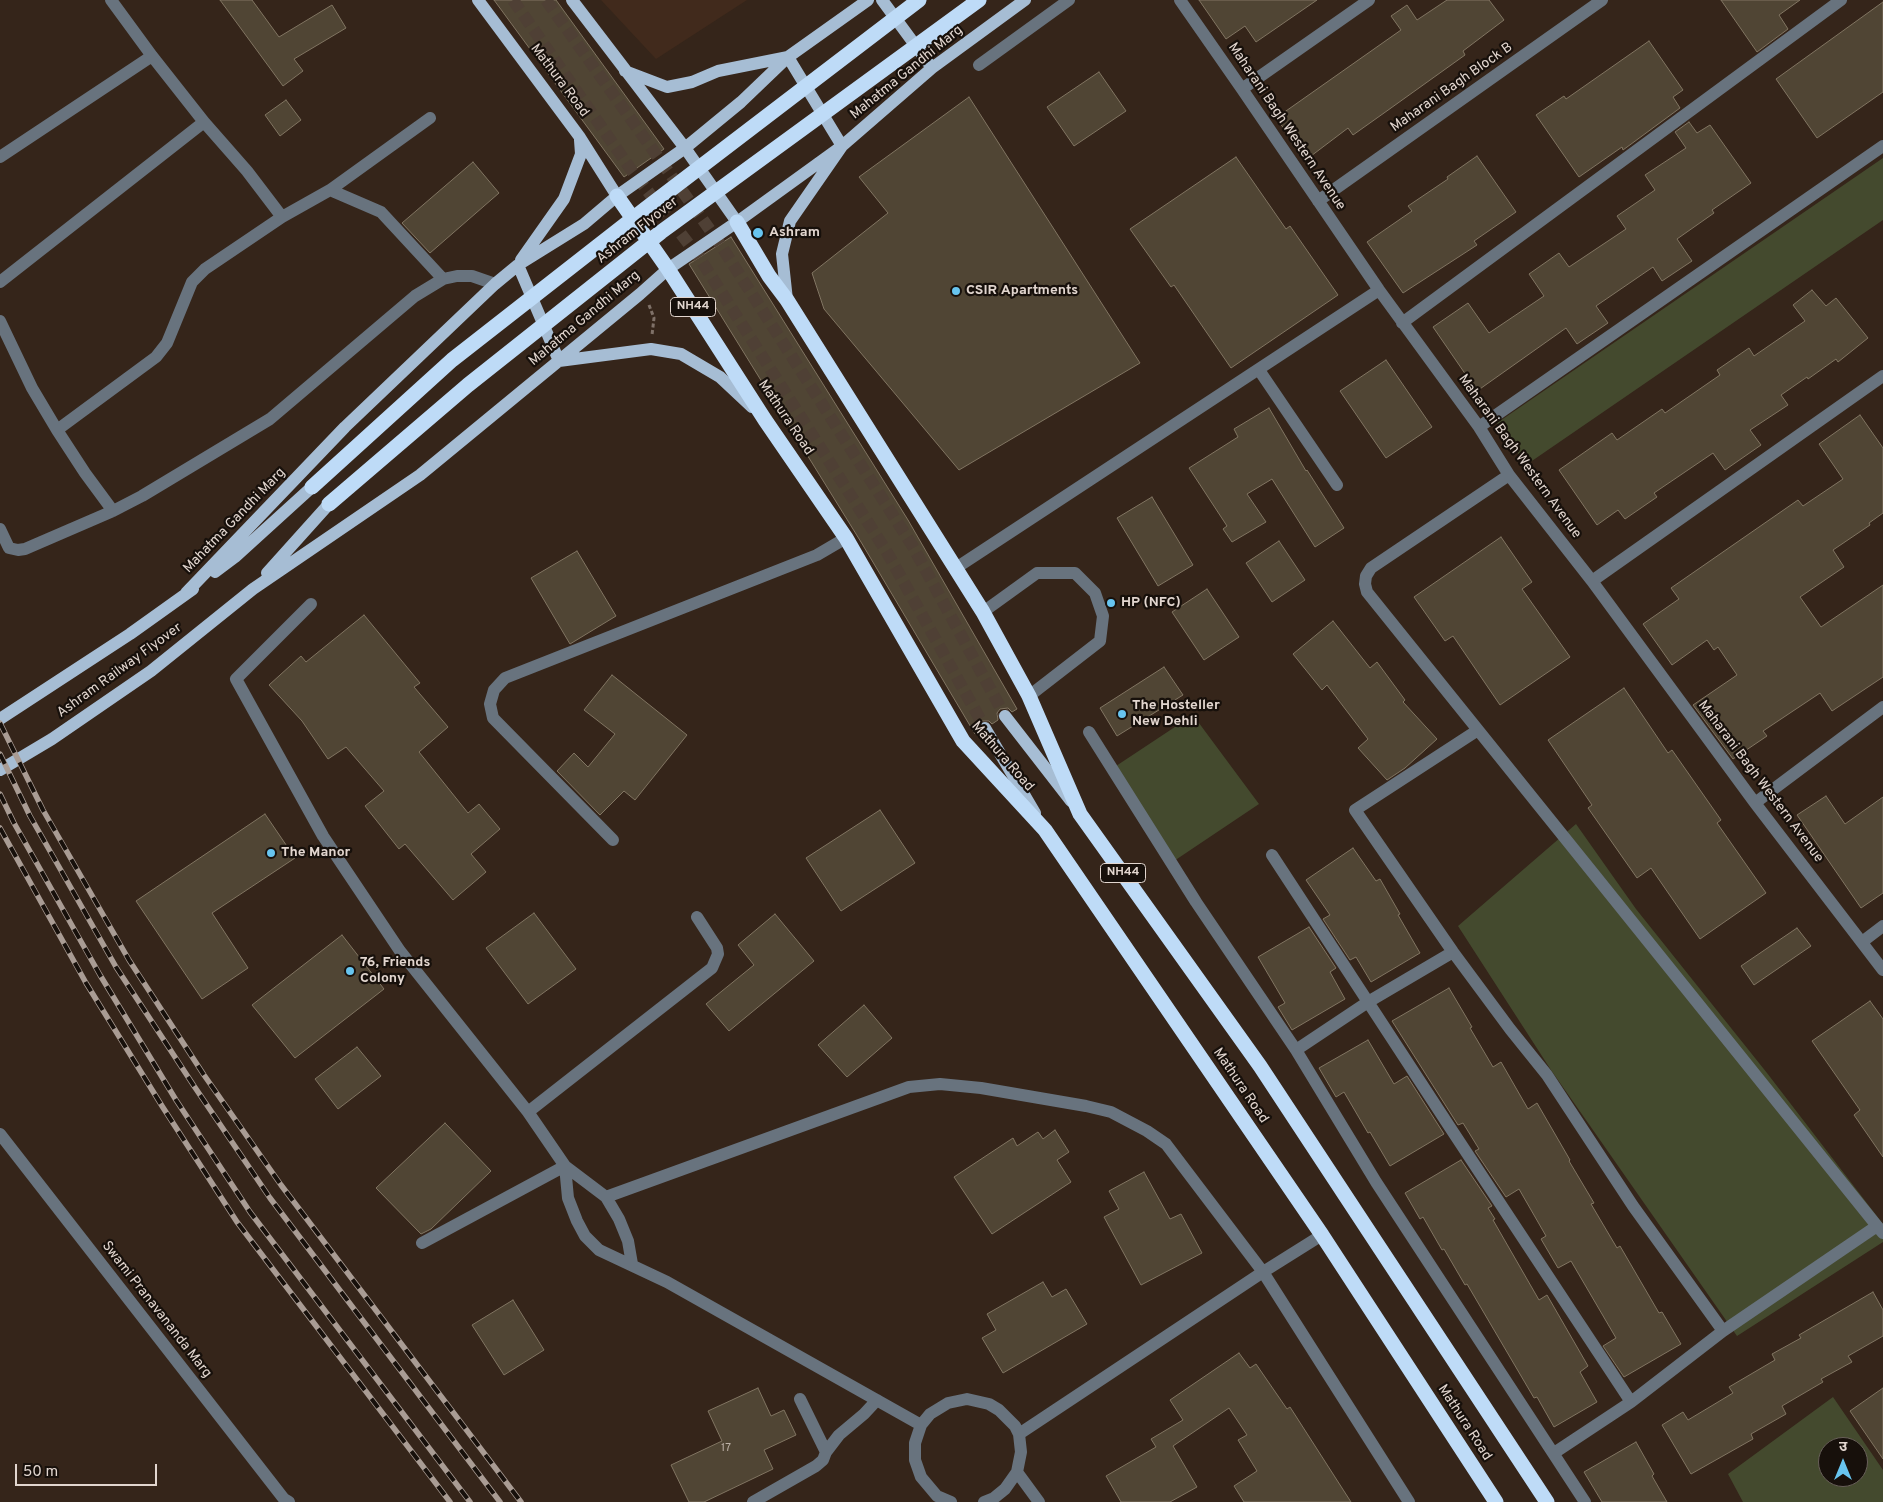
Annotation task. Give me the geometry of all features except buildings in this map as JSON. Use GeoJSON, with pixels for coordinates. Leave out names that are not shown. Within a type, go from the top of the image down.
{"type":"FeatureCollection","features":[{"type":"Feature","properties":{"kind":"highway","name":"Ashram Flyover"},"geometry":{"type":"LineString","coordinates":[[312,487],[452,360],[651,204],[919,0]]}},
{"type":"Feature","properties":{"kind":"highway","name":"Ashram Flyover"},"geometry":{"type":"LineString","coordinates":[[329,504],[468,385],[661,232],[979,0]]}},
{"type":"Feature","properties":{"kind":"highway","name":"Mathura Road"},"geometry":{"type":"LineString","coordinates":[[616,196],[668,269],[765,420],[846,538],[963,741],[1045,830],[1322,1235],[1496,1502]]}},
{"type":"Feature","properties":{"kind":"highway","name":"Mathura Road"},"geometry":{"type":"LineString","coordinates":[[737,222],[769,276],[787,300],[983,612],[1029,696],[1080,814],[1260,1066],[1547,1502]]}},
{"type":"Feature","properties":{"kind":"main road","name":"Mathura Road"},"geometry":{"type":"LineString","coordinates":[[478,0],[580,136],[616,196]]}},
{"type":"Feature","properties":{"kind":"main road","name":"Mathura Road"},"geometry":{"type":"LineString","coordinates":[[572,0],[685,148],[737,222]]}},
{"type":"Feature","properties":{"kind":"main road","name":"Mahatma Gandhi Marg"},"geometry":{"type":"LineString","coordinates":[[186,593],[345,427],[494,284],[518,265],[584,224],[616,196],[685,148],[740,102],[788,57],[868,0]]}},
{"type":"Feature","properties":{"kind":"main road"},"geometry":{"type":"LineString","coordinates":[[882,0],[932,68]]}},
{"type":"Feature","properties":{"kind":"main road","name":"Mahatma Gandhi Marg"},"geometry":{"type":"LineString","coordinates":[[253,589],[420,475],[668,269],[842,146],[932,68],[1025,0]]}},
{"type":"Feature","properties":{"kind":"main road"},"geometry":{"type":"LineString","coordinates":[[625,70],[667,87],[692,82],[718,71],[788,57],[842,146],[790,221],[782,254],[787,300]]}},
{"type":"Feature","properties":{"kind":"main road"},"geometry":{"type":"LineString","coordinates":[[580,136],[581,154],[564,199],[518,265],[559,360],[650,349],[681,354],[720,377],[765,420]]}},
{"type":"Feature","properties":{"kind":"main road","name":"Mahatma Gandhi Marg"},"geometry":{"type":"LineString","coordinates":[[186,593],[236,557],[312,487]]}},
{"type":"Feature","properties":{"kind":"main road"},"geometry":{"type":"LineString","coordinates":[[253,589],[329,504]]}},
{"type":"Feature","properties":{"kind":"main road","name":"Ashram Railway Flyover"},"geometry":{"type":"LineString","coordinates":[[0,770],[52,739],[151,671],[253,589]]}},
{"type":"Feature","properties":{"kind":"main road","name":"Ashram Railway Flyover"},"geometry":{"type":"LineString","coordinates":[[0,719],[130,634],[186,593]]}},
{"type":"Feature","properties":{"kind":"main road"},"geometry":{"type":"LineString","coordinates":[[1005,716],[1080,814]]}},
{"type":"Feature","properties":{"kind":"main road"},"geometry":{"type":"LineString","coordinates":[[985,728],[1045,830]]}},
{"type":"Feature","properties":{"kind":"street"},"geometry":{"type":"LineString","coordinates":[[112,0],[152,56],[204,122],[247,171],[282,217]]}},
{"type":"Feature","properties":{"kind":"street"},"geometry":{"type":"LineString","coordinates":[[979,65],[1068,0]]}},
{"type":"Feature","properties":{"kind":"street","name":"Maharani Bagh Western Avenue"},"geometry":{"type":"LineString","coordinates":[[1180,0],[1402,323],[1479,427],[1509,475],[1592,581],[1755,803],[1883,970]]}},
{"type":"Feature","properties":{"kind":"street"},"geometry":{"type":"LineString","coordinates":[[1242,89],[1369,0]]}},
{"type":"Feature","properties":{"kind":"street","name":"Maharani Bagh Block B"},"geometry":{"type":"LineString","coordinates":[[1318,201],[1602,0]]}},
{"type":"Feature","properties":{"kind":"street"},"geometry":{"type":"LineString","coordinates":[[1402,323],[1841,0]]}},
{"type":"Feature","properties":{"kind":"street"},"geometry":{"type":"LineString","coordinates":[[0,157],[152,56]]}},
{"type":"Feature","properties":{"kind":"street"},"geometry":{"type":"LineString","coordinates":[[58,430],[156,357],[170,337],[192,282],[204,269],[282,217],[330,190],[430,118]]}},
{"type":"Feature","properties":{"kind":"street"},"geometry":{"type":"LineString","coordinates":[[0,282],[204,122]]}},
{"type":"Feature","properties":{"kind":"street"},"geometry":{"type":"LineString","coordinates":[[1479,427],[1883,146]]}},
{"type":"Feature","properties":{"kind":"street"},"geometry":{"type":"LineString","coordinates":[[330,190],[381,212],[443,279]]}},
{"type":"Feature","properties":{"kind":"street"},"geometry":{"type":"LineString","coordinates":[[0,529],[9,548],[25,549],[113,511],[270,419],[415,296],[443,279],[457,276],[472,276],[494,284]]}},
{"type":"Feature","properties":{"kind":"street"},"geometry":{"type":"LineString","coordinates":[[956,568],[1379,290]]}},
{"type":"Feature","properties":{"kind":"street"},"geometry":{"type":"LineString","coordinates":[[0,321],[32,388],[85,473],[113,511]]}},
{"type":"Feature","properties":{"kind":"street"},"geometry":{"type":"LineString","coordinates":[[1259,370],[1337,484]]}},
{"type":"Feature","properties":{"kind":"street"},"geometry":{"type":"LineString","coordinates":[[1592,581],[1883,376]]}},
{"type":"Feature","properties":{"kind":"street"},"geometry":{"type":"LineString","coordinates":[[1509,475],[1371,568],[1366,576],[1367,592],[1880,1230],[1723,1331],[1631,1402],[1554,1453]]}},
{"type":"Feature","properties":{"kind":"street"},"geometry":{"type":"LineString","coordinates":[[613,840],[493,718],[490,704],[494,690],[504,678],[816,555],[846,538]]}},
{"type":"Feature","properties":{"kind":"street"},"geometry":{"type":"LineString","coordinates":[[983,612],[1037,572],[1074,573],[1095,593],[1103,616],[1100,641],[1029,696]]}},
{"type":"Feature","properties":{"kind":"street"},"geometry":{"type":"LineString","coordinates":[[311,604],[236,679],[324,836],[400,951],[528,1112],[565,1166],[606,1197],[628,1241],[632,1264]]}},
{"type":"Feature","properties":{"kind":"street"},"geometry":{"type":"LineString","coordinates":[[1755,803],[1883,707]]}},
{"type":"Feature","properties":{"kind":"street"},"geometry":{"type":"LineString","coordinates":[[1478,730],[1355,810],[1453,952],[1547,1075],[1633,1206],[1723,1331]]}},
{"type":"Feature","properties":{"kind":"street"},"geometry":{"type":"LineString","coordinates":[[1089,732],[1196,902],[1296,1050],[1376,1182],[1585,1502]]}},
{"type":"Feature","properties":{"kind":"street"},"geometry":{"type":"LineString","coordinates":[[1272,855],[1631,1402]]}},
{"type":"Feature","properties":{"kind":"street"},"geometry":{"type":"LineString","coordinates":[[528,1112],[712,968],[718,954],[717,948],[697,917]]}},
{"type":"Feature","properties":{"kind":"street"},"geometry":{"type":"LineString","coordinates":[[1862,942],[1883,926]]}},
{"type":"Feature","properties":{"kind":"street"},"geometry":{"type":"LineString","coordinates":[[1296,1050],[1368,1002],[1453,952]]}},
{"type":"Feature","properties":{"kind":"street"},"geometry":{"type":"LineString","coordinates":[[606,1197],[909,1087],[940,1084],[982,1088],[1111,1112],[1147,1131],[1166,1144],[1262,1272],[1409,1502]]}},
{"type":"Feature","properties":{"kind":"street","name":"Swami Pranavananda Marg"},"geometry":{"type":"LineString","coordinates":[[0,1134],[285,1501]]}},
{"type":"Feature","properties":{"kind":"street"},"geometry":{"type":"LineString","coordinates":[[422,1243],[565,1166]]}},
{"type":"Feature","properties":{"kind":"street"},"geometry":{"type":"LineString","coordinates":[[565,1166],[568,1198],[585,1236],[599,1250],[632,1264],[921,1425]]}},
{"type":"Feature","properties":{"kind":"street"},"geometry":{"type":"LineString","coordinates":[[1019,1434],[1262,1272],[1322,1235]]}},
{"type":"Feature","properties":{"kind":"street"},"geometry":{"type":"LineString","coordinates":[[800,1399],[826,1452]]}},
{"type":"Feature","properties":{"kind":"street"},"geometry":{"type":"LineString","coordinates":[[753,1502],[816,1466],[823,1460],[826,1452],[839,1435],[877,1400]]}},
{"type":"Feature","properties":{"kind":"street"},"geometry":{"type":"LineString","coordinates":[[951,1502],[938,1496],[921,1477],[917,1468],[915,1452],[921,1425],[938,1408],[960,1400],[972,1400],[989,1404],[999,1410],[1015,1426],[1019,1434],[1021,1452],[1017,1472],[1005,1489],[994,1498],[984,1502]]}},
{"type":"Feature","properties":{"kind":"street"},"geometry":{"type":"LineString","coordinates":[[1017,1472],[1039,1502]]}},
{"type":"Feature","properties":{"kind":"path"},"geometry":{"type":"LineString","coordinates":[[649,304],[654,318],[652,337]]}},
{"type":"Feature","properties":{"kind":"shaded area"},"geometry":{"type":"Polygon","coordinates":[[[601,0],[747,0],[656,59],[601,0]]]}},
{"type":"Feature","properties":{"kind":"green space"},"geometry":{"type":"Polygon","coordinates":[[[1883,158],[1883,220],[1526,465],[1497,423],[1883,158]]]}},
{"type":"Feature","properties":{"kind":"green space"},"geometry":{"type":"Polygon","coordinates":[[[1193,715],[1259,804],[1171,863],[1113,768],[1193,715]]]}},
{"type":"Feature","properties":{"kind":"green space"},"geometry":{"type":"Polygon","coordinates":[[[1576,824],[1636,909],[1767,1073],[1883,1224],[1883,1242],[1737,1336],[1551,1070],[1458,926],[1576,824]]]}},
{"type":"Feature","properties":{"kind":"green space"},"geometry":{"type":"Polygon","coordinates":[[[1833,1397],[1860,1437],[1818,1437],[1818,1487],[1868,1487],[1868,1448],[1883,1470],[1883,1502],[1743,1502],[1728,1474],[1833,1397]]]}},
{"type":"Feature","properties":{"kind":"tunnel"},"geometry":{"type":"LineString","coordinates":[[513,0],[632,171],[699,257],[888,554],[985,728]]}},
{"type":"Feature","properties":{"kind":"tunnel"},"geometry":{"type":"LineString","coordinates":[[546,0],[720,244],[912,545],[1005,716]]}},
{"type":"Feature","properties":{"kind":"railway"},"geometry":{"type":"LineString","coordinates":[[0,723],[43,810],[129,960],[204,1075],[281,1185],[521,1502]]}},
{"type":"Feature","properties":{"kind":"railway"},"geometry":{"type":"LineString","coordinates":[[0,754],[30,816],[116,967],[194,1086],[270,1198],[500,1502]]}},
{"type":"Feature","properties":{"kind":"railway"},"geometry":{"type":"LineString","coordinates":[[0,794],[14,823],[100,975],[176,1100],[250,1212],[470,1502]]}},
{"type":"Feature","properties":{"kind":"railway"},"geometry":{"type":"LineString","coordinates":[[0,828],[86,983],[237,1222],[450,1502]]}},
{"type":"Feature","properties":{"kind":"place","name":"Ashram"},"geometry":{"type":"Point","coordinates":[758,233]}},
{"type":"Feature","properties":{"kind":"place","name":"CSIR Apartments"},"geometry":{"type":"Point","coordinates":[956,291]}},
{"type":"Feature","properties":{"kind":"place","name":"HP (NFC)"},"geometry":{"type":"Point","coordinates":[1111,603]}},
{"type":"Feature","properties":{"kind":"place","name":"The Hosteller New Dehli"},"geometry":{"type":"Point","coordinates":[1122,714]}},
{"type":"Feature","properties":{"kind":"place","name":"The Manor"},"geometry":{"type":"Point","coordinates":[271,853]}},
{"type":"Feature","properties":{"kind":"place","name":"76, Friends Colony"},"geometry":{"type":"Point","coordinates":[350,971]}}]}
